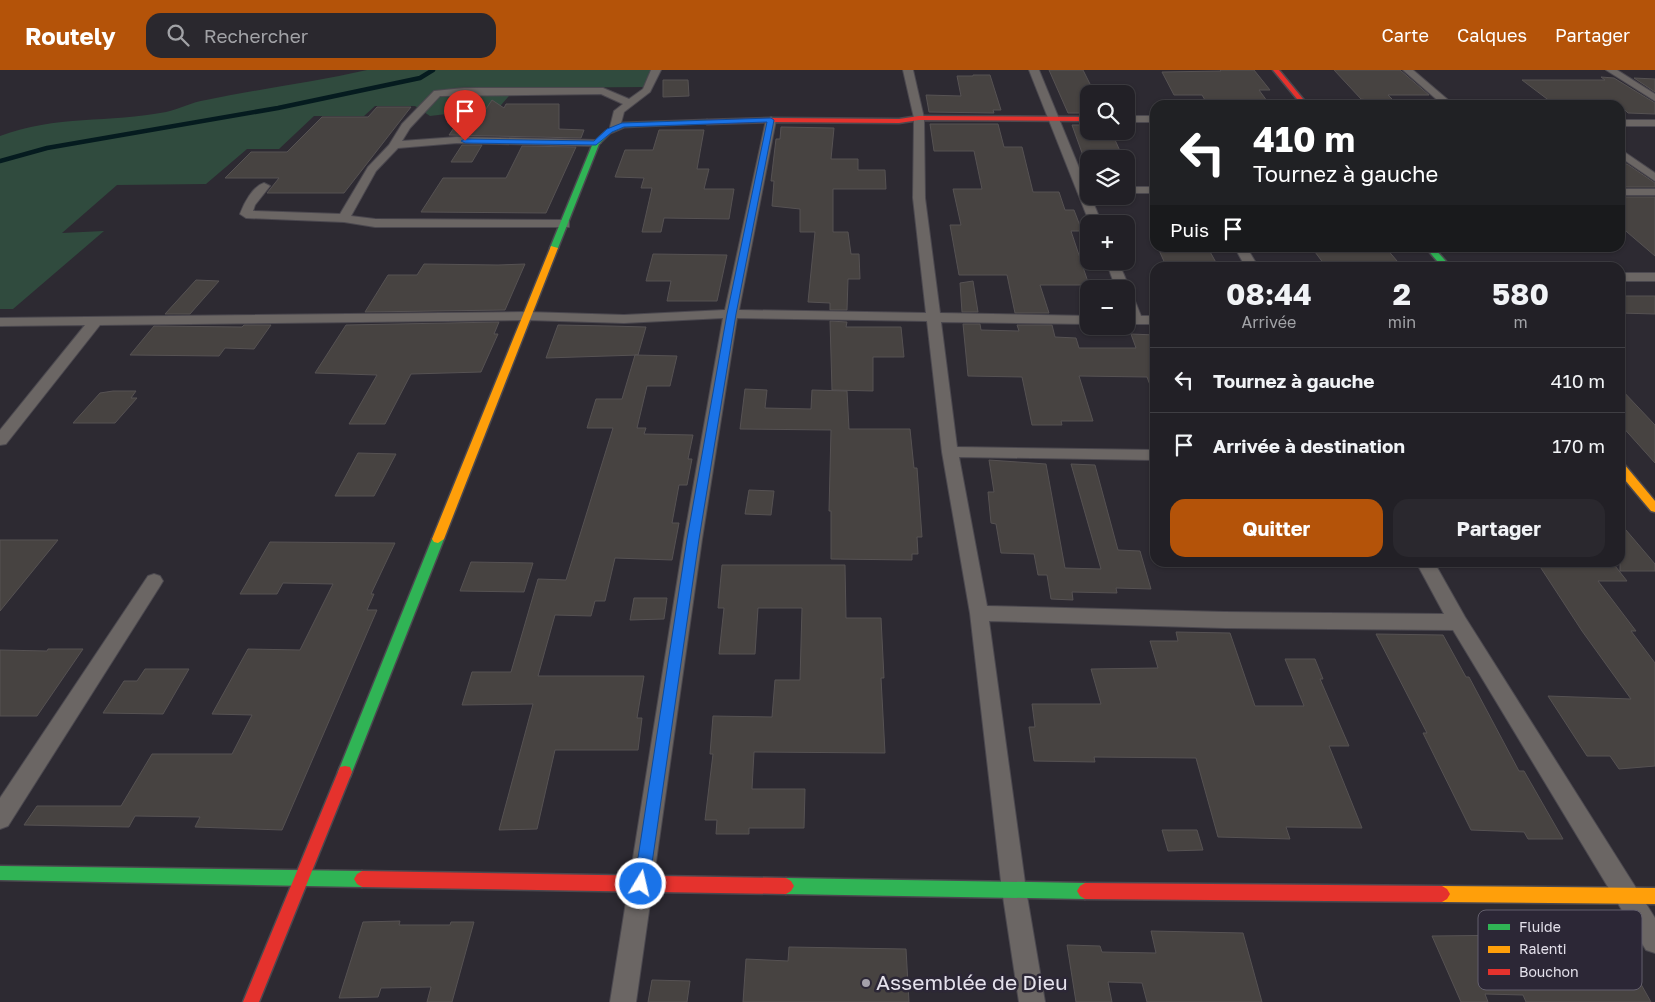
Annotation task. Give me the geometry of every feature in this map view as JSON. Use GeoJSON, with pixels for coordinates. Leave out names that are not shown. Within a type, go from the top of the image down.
{"type":"FeatureCollection","features":[{"type":"Feature","properties":{"kind":"street"},"geometry":{"type":"LineString","coordinates":[[615,127],[619,111],[648,90],[656,70]]}},
{"type":"Feature","properties":{"kind":"street"},"geometry":{"type":"LineString","coordinates":[[908,70],[919,118],[919,198],[950,452],[979,613],[1014,890],[1032,1002]]}},
{"type":"Feature","properties":{"kind":"street"},"geometry":{"type":"LineString","coordinates":[[1034,70],[1080,178]]}},
{"type":"Feature","properties":{"kind":"street"},"geometry":{"type":"LineString","coordinates":[[1276,70],[1301,100]]}},
{"type":"Feature","properties":{"kind":"street"},"geometry":{"type":"LineString","coordinates":[[1408,70],[1443,100]]}},
{"type":"Feature","properties":{"kind":"street"},"geometry":{"type":"LineString","coordinates":[[1611,70],[1655,98]]}},
{"type":"Feature","properties":{"kind":"street"},"geometry":{"type":"LineString","coordinates":[[344,218],[349,206],[379,162],[394,145],[406,126],[437,93],[464,91],[603,91],[629,103]]}},
{"type":"Feature","properties":{"kind":"street"},"geometry":{"type":"LineString","coordinates":[[251,1002],[596,143],[615,127],[622,125],[771,120],[1080,119]]}},
{"type":"Feature","properties":{"kind":"street"},"geometry":{"type":"LineString","coordinates":[[1135,119],[1150,120]]}},
{"type":"Feature","properties":{"kind":"street"},"geometry":{"type":"LineString","coordinates":[[623,1002],[693,539],[731,314],[771,120]]}},
{"type":"Feature","properties":{"kind":"street"},"geometry":{"type":"LineString","coordinates":[[1625,123],[1655,123]]}},
{"type":"Feature","properties":{"kind":"street"},"geometry":{"type":"LineString","coordinates":[[394,145],[427,140],[596,143]]}},
{"type":"Feature","properties":{"kind":"street"},"geometry":{"type":"LineString","coordinates":[[1625,156],[1655,178]]}},
{"type":"Feature","properties":{"kind":"street"},"geometry":{"type":"LineString","coordinates":[[264,186],[248,204],[246,214],[344,218],[375,223],[565,224]]}},
{"type":"Feature","properties":{"kind":"street"},"geometry":{"type":"LineString","coordinates":[[1135,190],[1150,190]]}},
{"type":"Feature","properties":{"kind":"street"},"geometry":{"type":"LineString","coordinates":[[1625,192],[1655,192]]}},
{"type":"Feature","properties":{"kind":"street"},"geometry":{"type":"LineString","coordinates":[[1434,252],[1443,262]]}},
{"type":"Feature","properties":{"kind":"street"},"geometry":{"type":"LineString","coordinates":[[1625,277],[1655,277]]}},
{"type":"Feature","properties":{"kind":"street"},"geometry":{"type":"LineString","coordinates":[[0,322],[527,316],[624,319],[731,314],[1080,320]]}},
{"type":"Feature","properties":{"kind":"street"},"geometry":{"type":"LineString","coordinates":[[1135,320],[1150,320]]}},
{"type":"Feature","properties":{"kind":"street"},"geometry":{"type":"LineString","coordinates":[[0,440],[95,322]]}},
{"type":"Feature","properties":{"kind":"street"},"geometry":{"type":"LineString","coordinates":[[950,452],[1150,455]]}},
{"type":"Feature","properties":{"kind":"street"},"geometry":{"type":"LineString","coordinates":[[1625,473],[1655,508]]}},
{"type":"Feature","properties":{"kind":"street"},"geometry":{"type":"LineString","coordinates":[[1428,567],[1458,622],[1637,910]]}},
{"type":"Feature","properties":{"kind":"street"},"geometry":{"type":"LineString","coordinates":[[0,818],[154,581]]}},
{"type":"Feature","properties":{"kind":"street"},"geometry":{"type":"LineString","coordinates":[[979,613],[1225,620],[1458,622]]}},
{"type":"Feature","properties":{"kind":"street"},"geometry":{"type":"LineString","coordinates":[[0,873],[1014,890],[1655,896]]}},
{"type":"Feature","properties":{"kind":"street"},"geometry":{"type":"LineString","coordinates":[[1642,919],[1655,941]]}},
{"type":"Feature","properties":{"kind":"green space"},"geometry":{"type":"Polygon","coordinates":[[[367,70],[654,70],[647,87],[516,88],[495,112],[463,112],[430,116],[415,106],[375,106],[364,116],[314,116],[279,149],[247,149],[206,184],[117,185],[62,233],[104,231],[13,309],[0,309],[0,136],[41,125],[166,112],[201,101],[367,70]]]}},
{"type":"Feature","properties":{"kind":"building"},"geometry":{"type":"Polygon","coordinates":[[[1049,70],[1083,70],[1090,85],[1080,85],[1080,113],[1068,113],[1049,70]]]}},
{"type":"Feature","properties":{"kind":"building"},"geometry":{"type":"Polygon","coordinates":[[[1254,70],[1270,90],[1259,90],[1266,100],[1205,100],[1202,95],[1174,95],[1162,72],[1254,70]]]}},
{"type":"Feature","properties":{"kind":"building"},"geometry":{"type":"Polygon","coordinates":[[[1334,70],[1400,70],[1429,95],[1388,95],[1393,100],[1361,99],[1334,70]]]}},
{"type":"Feature","properties":{"kind":"building"},"geometry":{"type":"Polygon","coordinates":[[[990,75],[1001,110],[993,110],[994,113],[929,112],[926,95],[961,96],[957,76],[990,75]]]}},
{"type":"Feature","properties":{"kind":"building"},"geometry":{"type":"Polygon","coordinates":[[[1601,77],[1614,78],[1655,103],[1655,114],[1628,113],[1625,110],[1625,100],[1548,100],[1522,80],[1605,80],[1601,77]]]}},
{"type":"Feature","properties":{"kind":"building"},"geometry":{"type":"Polygon","coordinates":[[[1634,78],[1655,79],[1655,92],[1634,78]]]}},
{"type":"Feature","properties":{"kind":"building"},"geometry":{"type":"Polygon","coordinates":[[[663,80],[688,80],[689,96],[663,97],[663,80]]]}},
{"type":"Feature","properties":{"kind":"building"},"geometry":{"type":"Polygon","coordinates":[[[492,100],[504,108],[506,104],[559,104],[559,129],[584,130],[581,138],[449,135],[465,112],[484,112],[492,100]]]}},
{"type":"Feature","properties":{"kind":"building"},"geometry":{"type":"Polygon","coordinates":[[[377,107],[411,107],[344,193],[267,193],[279,178],[225,178],[251,152],[287,152],[322,117],[368,117],[377,107]]]}},
{"type":"Feature","properties":{"kind":"building"},"geometry":{"type":"Polygon","coordinates":[[[930,124],[998,124],[1004,147],[1022,147],[1033,192],[1059,192],[1065,210],[1074,210],[1080,231],[1071,231],[1080,258],[1080,270],[1084,270],[1087,280],[1080,280],[1080,285],[1040,285],[1049,313],[1015,313],[1007,275],[959,275],[950,225],[961,225],[953,189],[982,189],[974,151],[934,151],[930,124]]]}},
{"type":"Feature","properties":{"kind":"building"},"geometry":{"type":"Polygon","coordinates":[[[1072,125],[1080,125],[1080,140],[1115,140],[1120,150],[1081,150],[1072,125]]]}},
{"type":"Feature","properties":{"kind":"building"},"geometry":{"type":"Polygon","coordinates":[[[781,127],[834,128],[831,159],[858,159],[858,170],[885,170],[886,189],[833,189],[833,232],[848,232],[851,254],[859,254],[860,279],[848,279],[847,310],[830,310],[830,303],[808,302],[815,232],[800,232],[800,209],[772,206],[774,181],[771,181],[776,139],[780,139],[781,127]]]}},
{"type":"Feature","properties":{"kind":"building"},"geometry":{"type":"Polygon","coordinates":[[[659,130],[704,130],[697,169],[709,169],[704,189],[734,189],[729,219],[664,218],[661,232],[642,232],[652,188],[641,188],[644,178],[615,177],[625,150],[653,150],[659,130]]]}},
{"type":"Feature","properties":{"kind":"building"},"geometry":{"type":"Polygon","coordinates":[[[462,145],[482,145],[472,162],[451,162],[462,145]]]}},
{"type":"Feature","properties":{"kind":"building"},"geometry":{"type":"Polygon","coordinates":[[[522,146],[576,147],[546,213],[421,212],[443,178],[506,178],[522,146]]]}},
{"type":"Feature","properties":{"kind":"building"},"geometry":{"type":"Polygon","coordinates":[[[1625,164],[1655,183],[1655,187],[1625,187],[1625,164]]]}},
{"type":"Feature","properties":{"kind":"building"},"geometry":{"type":"Polygon","coordinates":[[[1625,197],[1655,197],[1655,256],[1625,230],[1625,197]]]}},
{"type":"Feature","properties":{"kind":"building"},"geometry":{"type":"Polygon","coordinates":[[[1160,252],[1210,252],[1216,262],[1164,262],[1160,252]]]}},
{"type":"Feature","properties":{"kind":"building"},"geometry":{"type":"Polygon","coordinates":[[[1315,252],[1389,252],[1398,262],[1322,262],[1315,252]]]}},
{"type":"Feature","properties":{"kind":"building"},"geometry":{"type":"Polygon","coordinates":[[[653,254],[727,255],[717,301],[667,301],[671,281],[646,281],[653,254]]]}},
{"type":"Feature","properties":{"kind":"building"},"geometry":{"type":"Polygon","coordinates":[[[424,264],[525,264],[505,310],[365,312],[388,275],[417,275],[424,264]]]}},
{"type":"Feature","properties":{"kind":"building"},"geometry":{"type":"Polygon","coordinates":[[[196,280],[219,281],[190,314],[165,314],[196,280]]]}},
{"type":"Feature","properties":{"kind":"building"},"geometry":{"type":"Polygon","coordinates":[[[973,281],[978,312],[962,312],[960,283],[973,281]]]}},
{"type":"Feature","properties":{"kind":"building"},"geometry":{"type":"Polygon","coordinates":[[[1625,296],[1655,296],[1655,314],[1625,313],[1625,296]]]}},
{"type":"Feature","properties":{"kind":"building"},"geometry":{"type":"Polygon","coordinates":[[[830,321],[847,322],[846,327],[901,327],[904,357],[873,357],[873,391],[832,390],[830,321]]]}},
{"type":"Feature","properties":{"kind":"building"},"geometry":{"type":"Polygon","coordinates":[[[499,322],[494,334],[498,334],[481,372],[411,374],[385,424],[349,424],[377,375],[315,373],[346,325],[499,322]]]}},
{"type":"Feature","properties":{"kind":"building"},"geometry":{"type":"Polygon","coordinates":[[[963,324],[980,324],[981,330],[1019,331],[1017,325],[1052,325],[1055,337],[1076,338],[1079,348],[1136,348],[1131,335],[1150,335],[1150,385],[1147,377],[1079,376],[1093,421],[1061,421],[1062,425],[1032,425],[1022,377],[968,376],[963,324]]]}},
{"type":"Feature","properties":{"kind":"building"},"geometry":{"type":"Polygon","coordinates":[[[244,325],[271,325],[254,349],[225,348],[219,356],[130,355],[154,326],[242,327],[244,325]]]}},
{"type":"Feature","properties":{"kind":"building"},"geometry":{"type":"Polygon","coordinates":[[[558,325],[646,327],[638,355],[546,358],[558,325]]]}},
{"type":"Feature","properties":{"kind":"building"},"geometry":{"type":"Polygon","coordinates":[[[635,355],[677,356],[670,386],[647,386],[637,428],[646,428],[644,434],[693,435],[688,459],[692,459],[687,485],[679,485],[672,523],[679,523],[672,560],[615,558],[605,601],[595,601],[591,616],[555,615],[538,676],[644,676],[637,718],[642,718],[638,750],[555,750],[537,829],[499,830],[533,704],[462,705],[472,672],[511,672],[538,579],[566,580],[613,428],[587,428],[596,399],[622,399],[635,355]]]}},
{"type":"Feature","properties":{"kind":"building"},"geometry":{"type":"Polygon","coordinates":[[[745,389],[767,390],[765,408],[811,409],[812,390],[847,391],[849,429],[910,429],[914,468],[917,468],[922,537],[917,537],[918,554],[912,554],[912,560],[831,559],[831,511],[829,511],[831,430],[740,429],[745,389]]]}},
{"type":"Feature","properties":{"kind":"building"},"geometry":{"type":"Polygon","coordinates":[[[136,391],[131,398],[137,398],[115,423],[73,423],[100,393],[136,391]]]}},
{"type":"Feature","properties":{"kind":"building"},"geometry":{"type":"Polygon","coordinates":[[[1625,393],[1655,425],[1655,463],[1625,430],[1625,393]]]}},
{"type":"Feature","properties":{"kind":"building"},"geometry":{"type":"Polygon","coordinates":[[[358,453],[396,454],[374,496],[335,496],[358,453]]]}},
{"type":"Feature","properties":{"kind":"building"},"geometry":{"type":"Polygon","coordinates":[[[989,460],[1046,464],[1065,568],[1101,569],[1071,464],[1095,465],[1118,550],[1140,551],[1151,589],[1116,588],[1117,593],[1072,592],[1073,600],[1051,599],[1047,575],[1038,575],[1034,554],[1001,553],[996,524],[991,523],[988,492],[994,492],[989,460]]]}},
{"type":"Feature","properties":{"kind":"building"},"geometry":{"type":"Polygon","coordinates":[[[749,490],[774,491],[771,515],[745,514],[749,490]]]}},
{"type":"Feature","properties":{"kind":"building"},"geometry":{"type":"Polygon","coordinates":[[[1625,529],[1655,564],[1655,571],[1620,571],[1620,567],[1625,567],[1625,529]]]}},
{"type":"Feature","properties":{"kind":"building"},"geometry":{"type":"Polygon","coordinates":[[[0,540],[58,540],[0,611],[0,540]]]}},
{"type":"Feature","properties":{"kind":"building"},"geometry":{"type":"Polygon","coordinates":[[[270,542],[395,543],[371,594],[374,594],[367,610],[377,610],[282,830],[195,827],[200,817],[135,816],[129,827],[24,825],[37,806],[121,806],[152,754],[232,754],[252,715],[212,714],[248,649],[300,650],[333,584],[283,583],[277,594],[240,594],[270,542]]]}},
{"type":"Feature","properties":{"kind":"building"},"geometry":{"type":"Polygon","coordinates":[[[471,562],[533,563],[524,592],[460,591],[471,562]]]}},
{"type":"Feature","properties":{"kind":"building"},"geometry":{"type":"Polygon","coordinates":[[[722,565],[845,565],[846,618],[881,618],[884,678],[881,678],[885,753],[754,752],[752,789],[805,789],[804,828],[749,828],[749,834],[716,834],[717,820],[705,820],[713,754],[710,754],[713,716],[772,717],[775,680],[800,680],[802,608],[758,608],[755,654],[719,654],[724,608],[718,608],[722,565]]]}},
{"type":"Feature","properties":{"kind":"building"},"geometry":{"type":"Polygon","coordinates":[[[1540,567],[1616,567],[1627,581],[1598,581],[1636,631],[1631,631],[1655,663],[1655,766],[1619,769],[1610,756],[1587,756],[1548,696],[1631,699],[1582,631],[1540,567]]]}},
{"type":"Feature","properties":{"kind":"building"},"geometry":{"type":"Polygon","coordinates":[[[634,598],[667,598],[664,619],[630,620],[634,598]]]}},
{"type":"Feature","properties":{"kind":"building"},"geometry":{"type":"Polygon","coordinates":[[[1176,632],[1230,633],[1255,706],[1304,706],[1285,659],[1315,659],[1323,679],[1320,679],[1349,746],[1329,746],[1362,828],[1286,827],[1290,839],[1218,837],[1196,758],[1094,757],[1095,762],[1034,761],[1029,727],[1035,727],[1032,704],[1101,704],[1091,669],[1158,668],[1150,641],[1178,641],[1176,632]]]}},
{"type":"Feature","properties":{"kind":"building"},"geometry":{"type":"Polygon","coordinates":[[[1376,634],[1443,635],[1466,677],[1469,677],[1519,771],[1524,771],[1563,839],[1528,839],[1524,832],[1471,830],[1423,733],[1427,733],[1376,634]]]}},
{"type":"Feature","properties":{"kind":"building"},"geometry":{"type":"Polygon","coordinates":[[[48,649],[83,649],[37,716],[0,716],[0,650],[47,651],[48,649]]]}},
{"type":"Feature","properties":{"kind":"building"},"geometry":{"type":"Polygon","coordinates":[[[145,669],[189,669],[163,714],[103,713],[124,681],[137,681],[145,669]]]}},
{"type":"Feature","properties":{"kind":"building"},"geometry":{"type":"Polygon","coordinates":[[[1162,830],[1197,830],[1203,850],[1168,851],[1162,830]]]}},
{"type":"Feature","properties":{"kind":"building"},"geometry":{"type":"Polygon","coordinates":[[[400,921],[399,925],[450,925],[451,922],[474,922],[452,1002],[427,1002],[431,987],[381,988],[378,997],[339,998],[363,922],[400,921]]]}},
{"type":"Feature","properties":{"kind":"building"},"geometry":{"type":"Polygon","coordinates":[[[1151,931],[1243,933],[1262,1002],[1147,1002],[1142,983],[1108,982],[1112,1002],[1076,1002],[1067,945],[1100,946],[1102,952],[1156,953],[1151,931]]]}},
{"type":"Feature","properties":{"kind":"building"},"geometry":{"type":"Polygon","coordinates":[[[1478,935],[1478,990],[1642,990],[1642,986],[1651,1002],[1526,1002],[1523,995],[1485,994],[1488,1002],[1461,1002],[1432,936],[1478,935]]]}},
{"type":"Feature","properties":{"kind":"building"},"geometry":{"type":"Polygon","coordinates":[[[789,947],[906,949],[909,1002],[743,1002],[746,959],[788,961],[789,947]]]}},
{"type":"Feature","properties":{"kind":"building"},"geometry":{"type":"Polygon","coordinates":[[[652,980],[690,981],[687,1002],[648,1002],[652,980]]]}},
{"type":"Feature","properties":{"kind":"waterway"},"geometry":{"type":"LineString","coordinates":[[0,161],[47,148],[278,108],[420,78],[433,70]]}},
{"type":"Feature","properties":{"kind":"traffic: fast"},"geometry":{"type":"LineString","coordinates":[[554,248],[596,143],[608,132],[623,125],[707,122]]}},
{"type":"Feature","properties":{"kind":"traffic: fast"},"geometry":{"type":"LineString","coordinates":[[1434,252],[1443,262]]}},
{"type":"Feature","properties":{"kind":"traffic: fast"},"geometry":{"type":"LineString","coordinates":[[345,772],[438,539]]}},
{"type":"Feature","properties":{"kind":"traffic: fast"},"geometry":{"type":"LineString","coordinates":[[0,873],[362,879]]}},
{"type":"Feature","properties":{"kind":"traffic: fast"},"geometry":{"type":"LineString","coordinates":[[786,886],[1085,891]]}},
{"type":"Feature","properties":{"kind":"traffic: slow"},"geometry":{"type":"LineString","coordinates":[[438,539],[554,248]]}},
{"type":"Feature","properties":{"kind":"traffic: slow"},"geometry":{"type":"LineString","coordinates":[[1625,473],[1655,508]]}},
{"type":"Feature","properties":{"kind":"traffic: slow"},"geometry":{"type":"LineString","coordinates":[[1442,894],[1655,896]]}},
{"type":"Feature","properties":{"kind":"traffic: jam"},"geometry":{"type":"LineString","coordinates":[[1276,70],[1301,100]]}},
{"type":"Feature","properties":{"kind":"traffic: jam"},"geometry":{"type":"LineString","coordinates":[[707,122],[771,120],[899,121],[919,118],[1080,119]]}},
{"type":"Feature","properties":{"kind":"traffic: jam"},"geometry":{"type":"LineString","coordinates":[[251,1002],[345,772]]}},
{"type":"Feature","properties":{"kind":"traffic: jam"},"geometry":{"type":"LineString","coordinates":[[362,879],[786,886]]}},
{"type":"Feature","properties":{"kind":"traffic: jam"},"geometry":{"type":"LineString","coordinates":[[1085,891],[1442,894]]}},
{"type":"Feature","properties":{"kind":"place","name":"Assemblée de Dieu"},"geometry":{"type":"Point","coordinates":[866,983]}},
{"type":"Feature","properties":{"kind":"route"},"geometry":{"type":"LineString","coordinates":[[465,141],[596,143],[610,130],[622,125],[771,120],[731,314],[693,539],[641,884]]}}]}
